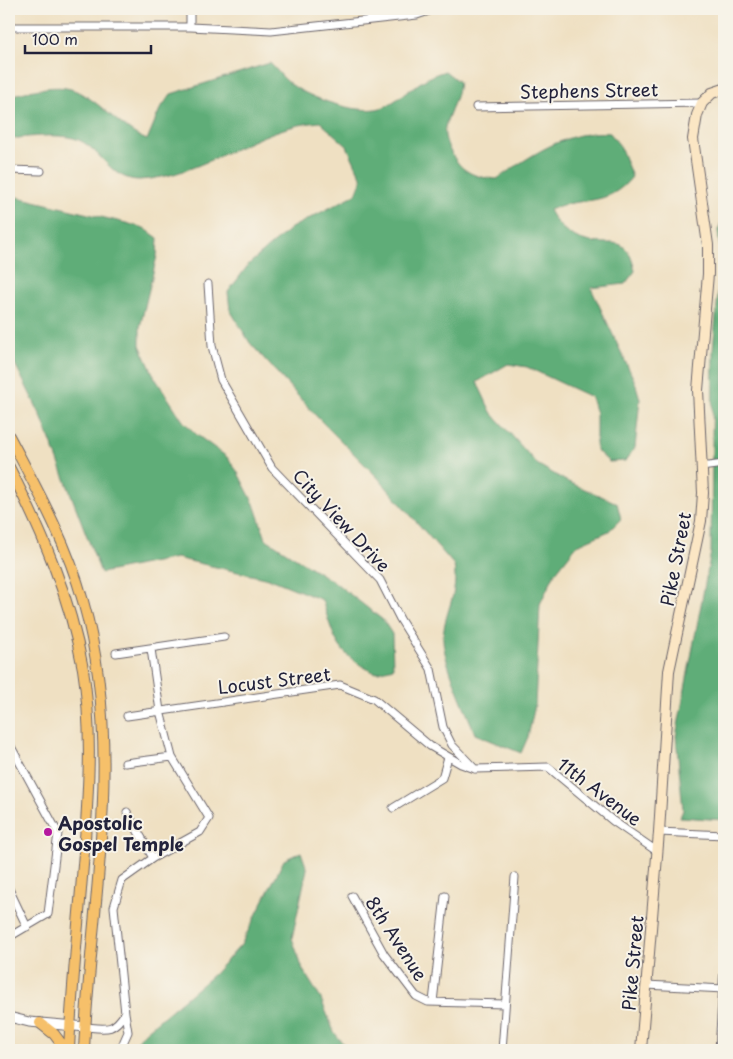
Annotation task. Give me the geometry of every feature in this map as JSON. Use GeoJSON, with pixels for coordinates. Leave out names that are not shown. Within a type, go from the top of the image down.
{"type":"FeatureCollection","features":[{"type":"Feature","properties":{"kind":"main road"},"geometry":{"type":"LineString","coordinates":[[702,104],[712,93],[724,88]]}},
{"type":"Feature","properties":{"kind":"main road","name":"Pike Street"},"geometry":{"type":"LineString","coordinates":[[641,1050],[658,852],[669,671],[701,521],[698,390],[708,255],[693,139],[697,115],[702,104]]}},
{"type":"Feature","properties":{"kind":"main road"},"geometry":{"type":"LineString","coordinates":[[9,436],[56,527],[73,570],[86,614],[100,686],[105,744],[104,774],[84,1050]]}},
{"type":"Feature","properties":{"kind":"main road"},"geometry":{"type":"LineString","coordinates":[[9,467],[34,516],[59,576],[77,639],[86,696],[89,780],[67,1050]]}},
{"type":"Feature","properties":{"kind":"main road"},"geometry":{"type":"LineString","coordinates":[[40,1023],[54,1034],[67,1050]]}},
{"type":"Feature","properties":{"kind":"street"},"geometry":{"type":"LineString","coordinates":[[9,44],[10,9]]}},
{"type":"Feature","properties":{"kind":"street"},"geometry":{"type":"LineString","coordinates":[[190,9],[190,27]]}},
{"type":"Feature","properties":{"kind":"street"},"geometry":{"type":"LineString","coordinates":[[9,27],[190,27],[271,31],[417,15],[435,9]]}},
{"type":"Feature","properties":{"kind":"street","name":"Stephens Street"},"geometry":{"type":"LineString","coordinates":[[476,107],[702,104]]}},
{"type":"Feature","properties":{"kind":"street"},"geometry":{"type":"LineString","coordinates":[[9,170],[42,171]]}},
{"type":"Feature","properties":{"kind":"street","name":"City View Drive"},"geometry":{"type":"LineString","coordinates":[[208,284],[212,346],[221,380],[272,468],[380,580],[400,619],[431,668],[444,727],[452,745],[475,769]]}},
{"type":"Feature","properties":{"kind":"street"},"geometry":{"type":"LineString","coordinates":[[701,466],[724,464]]}},
{"type":"Feature","properties":{"kind":"street"},"geometry":{"type":"LineString","coordinates":[[116,653],[224,638]]}},
{"type":"Feature","properties":{"kind":"street"},"geometry":{"type":"LineString","coordinates":[[120,1050],[128,1032],[114,907],[122,880],[153,858],[200,832],[209,818],[172,756],[160,711],[151,649]]}},
{"type":"Feature","properties":{"kind":"street","name":"Locust Street"},"geometry":{"type":"LineString","coordinates":[[127,716],[340,686],[374,699],[430,746],[461,764]]}},
{"type":"Feature","properties":{"kind":"street"},"geometry":{"type":"LineString","coordinates":[[9,743],[58,833],[48,914],[9,937]]}},
{"type":"Feature","properties":{"kind":"street"},"geometry":{"type":"LineString","coordinates":[[125,763],[172,756]]}},
{"type":"Feature","properties":{"kind":"street"},"geometry":{"type":"LineString","coordinates":[[393,808],[442,778],[448,757]]}},
{"type":"Feature","properties":{"kind":"street","name":"11th Avenue"},"geometry":{"type":"LineString","coordinates":[[461,764],[475,769],[548,767],[613,821],[658,852]]}},
{"type":"Feature","properties":{"kind":"street"},"geometry":{"type":"LineString","coordinates":[[128,812],[153,858]]}},
{"type":"Feature","properties":{"kind":"street","name":"11th Avenue"},"geometry":{"type":"LineString","coordinates":[[659,832],[724,835]]}},
{"type":"Feature","properties":{"kind":"street"},"geometry":{"type":"LineString","coordinates":[[502,1050],[515,877]]}},
{"type":"Feature","properties":{"kind":"street"},"geometry":{"type":"LineString","coordinates":[[9,889],[27,927]]}},
{"type":"Feature","properties":{"kind":"street","name":"8th Avenue"},"geometry":{"type":"LineString","coordinates":[[352,896],[384,954],[416,996],[433,1002],[505,1004]]}},
{"type":"Feature","properties":{"kind":"street"},"geometry":{"type":"LineString","coordinates":[[433,1002],[445,896]]}},
{"type":"Feature","properties":{"kind":"street"},"geometry":{"type":"LineString","coordinates":[[719,1050],[724,967]]}},
{"type":"Feature","properties":{"kind":"street"},"geometry":{"type":"LineString","coordinates":[[646,985],[723,989]]}},
{"type":"Feature","properties":{"kind":"street"},"geometry":{"type":"LineString","coordinates":[[9,1017],[40,1023],[109,1029],[115,1026],[125,1013]]}},
{"type":"Feature","properties":{"kind":"green space"},"geometry":{"type":"Polygon","coordinates":[[[270,63],[288,82],[304,92],[327,102],[365,110],[386,106],[421,82],[445,71],[459,82],[457,95],[445,127],[447,145],[462,168],[478,176],[497,179],[536,153],[564,140],[579,135],[610,133],[620,146],[632,177],[613,194],[603,198],[572,203],[549,210],[555,220],[572,235],[593,242],[616,243],[627,250],[631,258],[635,271],[625,284],[591,288],[635,382],[640,399],[635,448],[625,461],[609,462],[596,450],[596,414],[591,397],[527,367],[508,364],[477,382],[491,412],[537,464],[566,481],[617,503],[621,519],[609,531],[577,545],[555,573],[540,604],[535,705],[528,737],[521,753],[475,734],[451,672],[443,638],[455,586],[454,565],[379,479],[318,418],[250,343],[230,310],[228,292],[249,264],[291,228],[356,194],[362,179],[347,146],[320,122],[274,132],[186,170],[163,177],[139,180],[130,179],[114,171],[88,146],[74,138],[46,136],[9,139],[9,96],[52,87],[76,91],[96,103],[126,128],[147,140],[160,109],[171,94],[270,63]]]}},
{"type":"Feature","properties":{"kind":"green space"},"geometry":{"type":"Polygon","coordinates":[[[9,195],[144,228],[158,238],[157,256],[140,327],[140,345],[155,378],[183,421],[197,435],[227,457],[237,471],[254,504],[266,539],[337,584],[383,620],[392,634],[393,668],[375,673],[352,659],[338,644],[322,600],[273,580],[176,558],[101,573],[41,416],[9,352],[9,195]]]}},
{"type":"Feature","properties":{"kind":"green space"},"geometry":{"type":"Polygon","coordinates":[[[722,221],[724,221],[724,820],[680,817],[683,810],[676,736],[711,552],[713,350],[721,260],[718,230],[722,221]]]}},
{"type":"Feature","properties":{"kind":"green space"},"geometry":{"type":"Polygon","coordinates":[[[301,852],[307,869],[292,938],[303,970],[321,999],[334,1032],[344,1045],[355,1050],[130,1050],[145,1032],[214,974],[241,945],[284,860],[301,852]]]}},
{"type":"Feature","properties":{"kind":"place","name":"Apostolic Gospel Temple"},"geometry":{"type":"Point","coordinates":[48,832]}}]}
